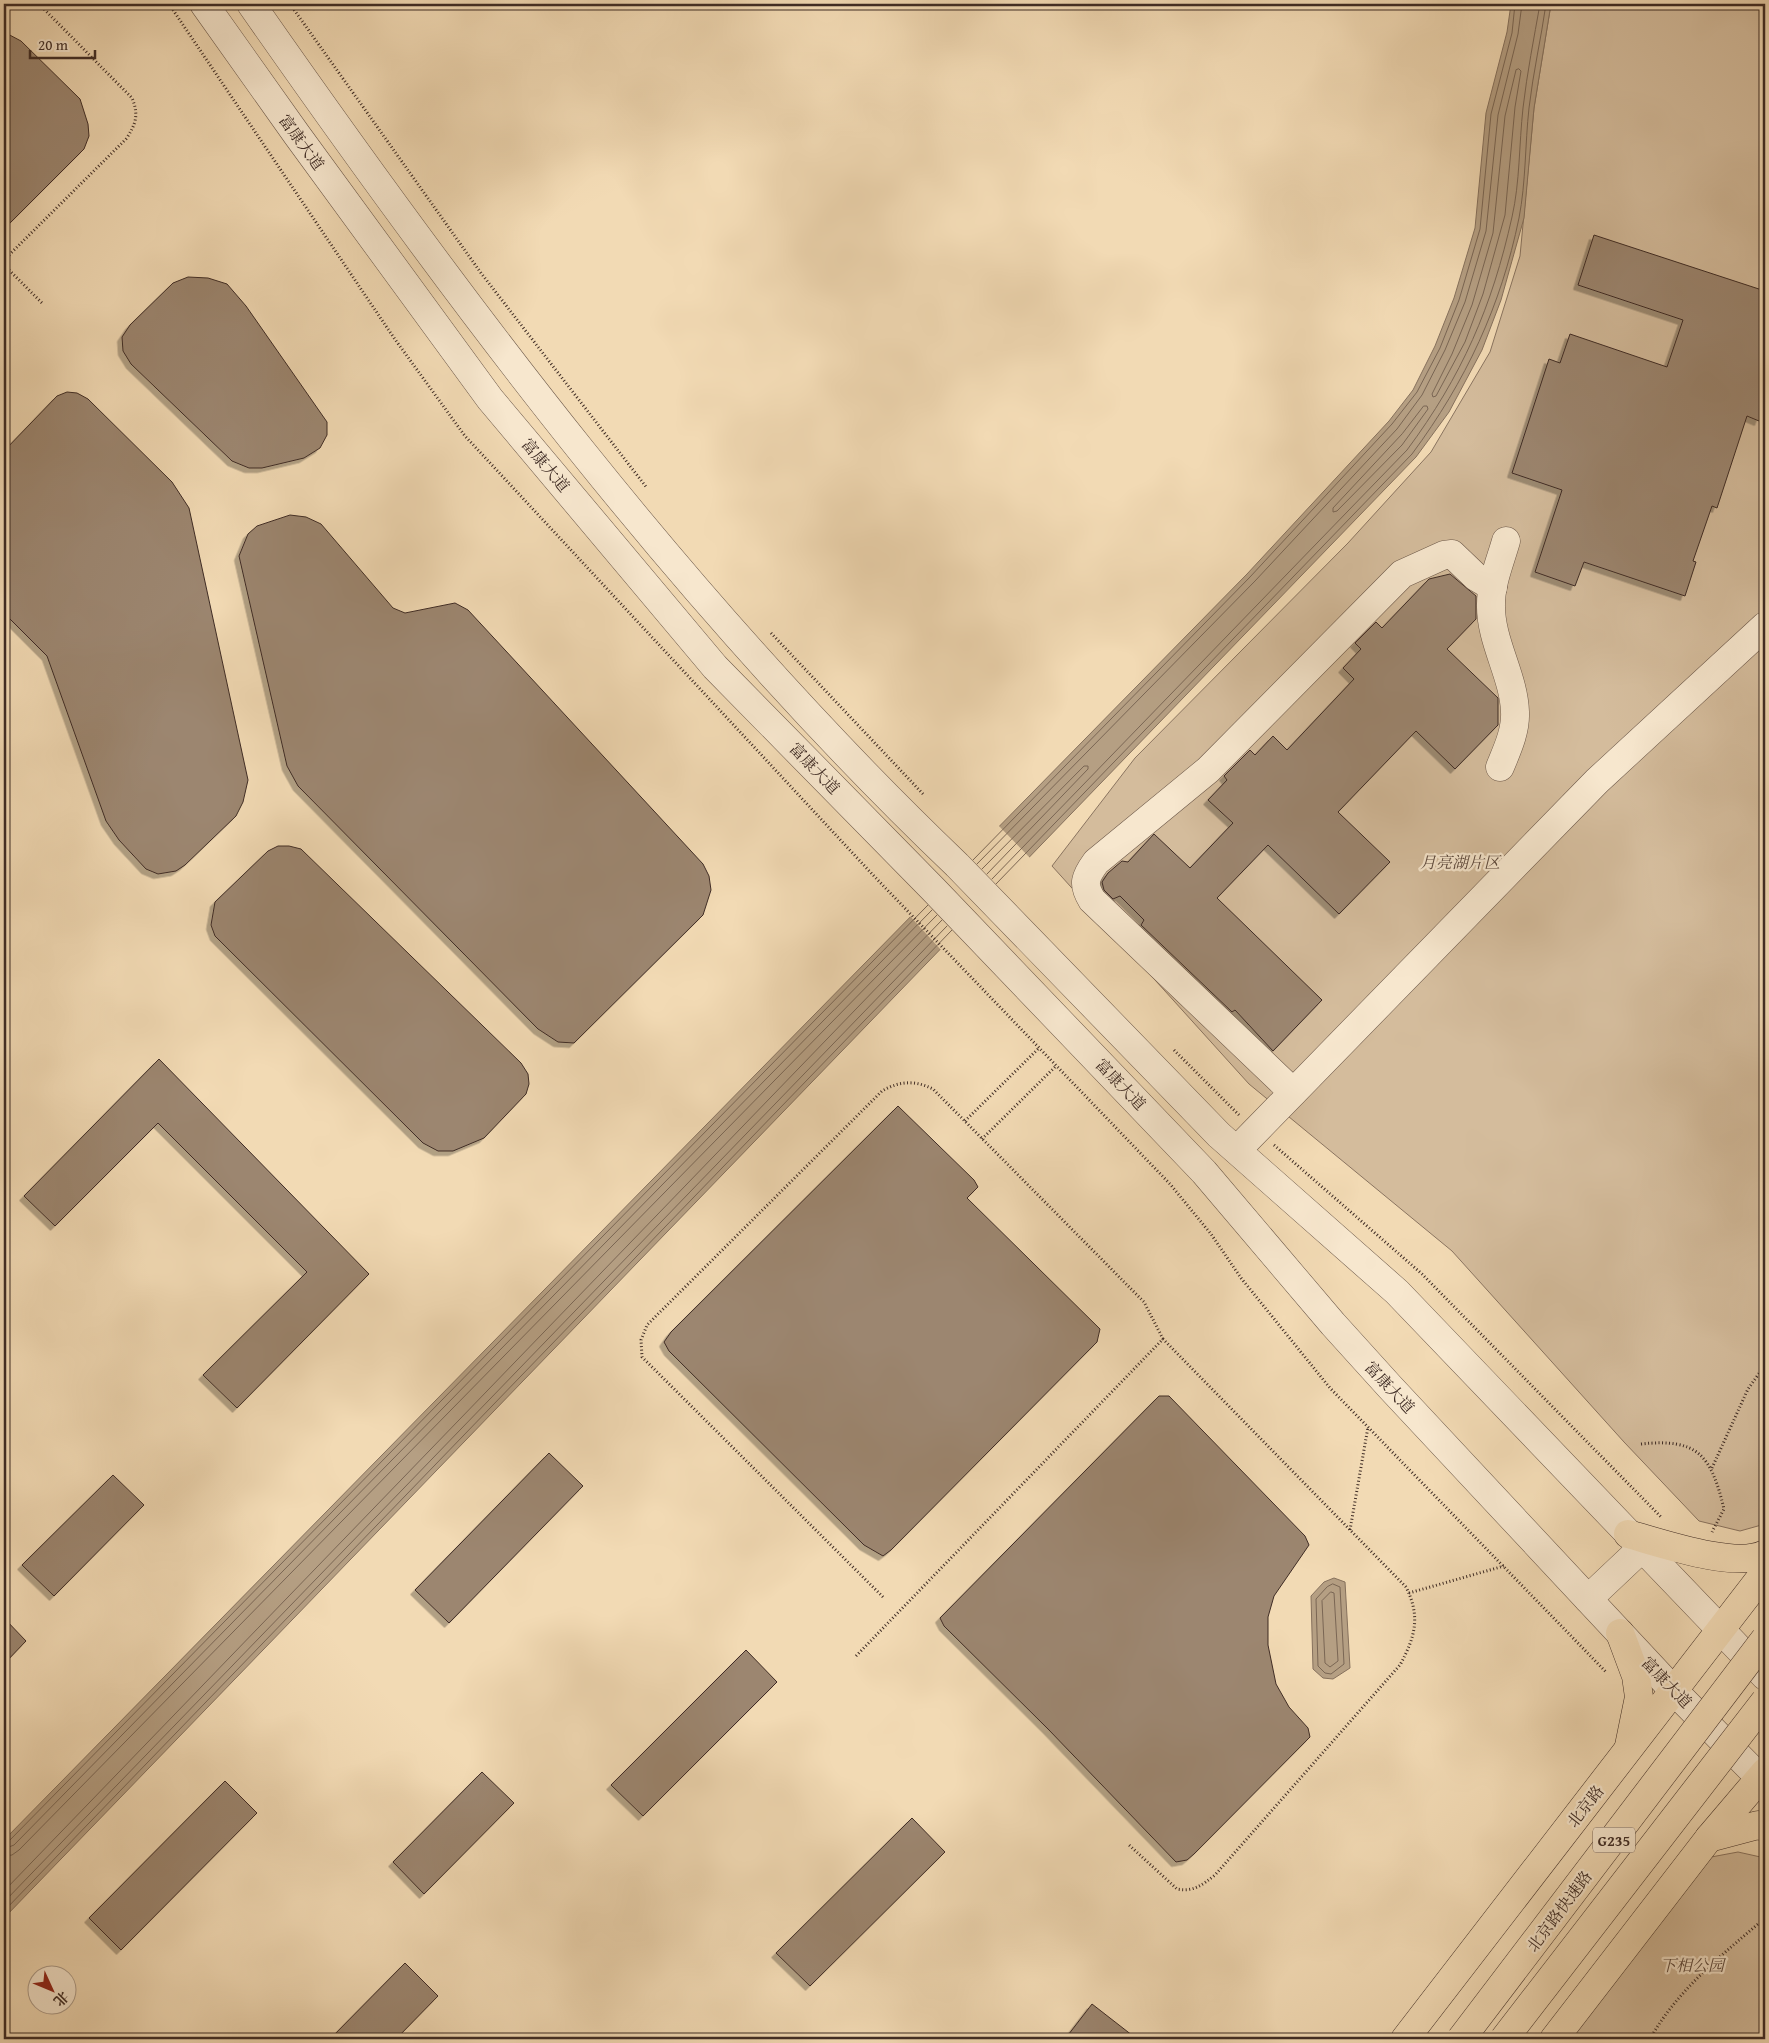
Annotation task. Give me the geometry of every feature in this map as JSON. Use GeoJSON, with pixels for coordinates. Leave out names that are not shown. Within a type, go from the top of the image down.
{"type":"FeatureCollection","features":[{"type":"Feature","properties":{"kind":"main road"},"geometry":{"type":"LineString","coordinates":[[1635,1541],[1738,1559],[1765,1554]]}},
{"type":"Feature","properties":{"kind":"main road","name":"北京路"},"geometry":{"type":"LineString","coordinates":[[1405,2039],[1765,1572]]}},
{"type":"Feature","properties":{"kind":"main road"},"geometry":{"type":"LineString","coordinates":[[1620,1633],[1636,1676],[1639,1697],[1628,1750]]}},
{"type":"Feature","properties":{"kind":"main road","name":"北京路快速路"},"geometry":{"type":"LineString","coordinates":[[1461,2039],[1765,1639]]}},
{"type":"Feature","properties":{"kind":"main road"},"geometry":{"type":"LineString","coordinates":[[1504,2039],[1765,1701]]}},
{"type":"Feature","properties":{"kind":"main road"},"geometry":{"type":"LineString","coordinates":[[1554,2039],[1709,1838],[1764,1778]]}},
{"type":"Feature","properties":{"kind":"main road"},"geometry":{"type":"LineString","coordinates":[[1709,1838],[1758,1825],[1765,1827]]}},
{"type":"Feature","properties":{"kind":"street","name":"富康大道"},"geometry":{"type":"LineString","coordinates":[[204,4],[303,143],[497,407],[716,667],[1023,982],[1204,1172],[1333,1324],[1674,1691],[1764,1778]]}},
{"type":"Feature","properties":{"kind":"street","name":"富康大道"},"geometry":{"type":"LineString","coordinates":[[251,4],[329,117],[526,381],[730,629],[919,828],[1237,1150]]}},
{"type":"Feature","properties":{"kind":"street"},"geometry":{"type":"LineString","coordinates":[[1500,767],[1509,744],[1516,713],[1493,623],[1491,605],[1493,587],[1506,542]]}},
{"type":"Feature","properties":{"kind":"street"},"geometry":{"type":"LineString","coordinates":[[1293,1092],[1092,900],[1086,891],[1084,882],[1086,875],[1096,862],[1208,770],[1402,574],[1444,555],[1452,554],[1476,577],[1493,587]]}},
{"type":"Feature","properties":{"kind":"street"},"geometry":{"type":"LineString","coordinates":[[1765,626],[1597,781],[1237,1150],[1397,1292],[1765,1676]]}},
{"type":"Feature","properties":{"kind":"street"},"geometry":{"type":"LineString","coordinates":[[1588,1599],[1635,1541]]}},
{"type":"Feature","properties":{"kind":"path"},"geometry":{"type":"LineString","coordinates":[[4,260],[126,139],[136,124],[137,110],[132,98],[39,4]]}},
{"type":"Feature","properties":{"kind":"path"},"geometry":{"type":"LineString","coordinates":[[290,4],[481,273],[652,495]]}},
{"type":"Feature","properties":{"kind":"path"},"geometry":{"type":"LineString","coordinates":[[4,265],[42,302]]}},
{"type":"Feature","properties":{"kind":"path"},"geometry":{"type":"LineString","coordinates":[[768,631],[930,801]]}},
{"type":"Feature","properties":{"kind":"path"},"geometry":{"type":"LineString","coordinates":[[894,896],[1170,1184],[1211,1234],[1241,1278],[1330,1388],[1611,1678]]}},
{"type":"Feature","properties":{"kind":"path"},"geometry":{"type":"LineString","coordinates":[[965,1121],[1039,1048]]}},
{"type":"Feature","properties":{"kind":"path"},"geometry":{"type":"LineString","coordinates":[[982,1138],[1056,1066]]}},
{"type":"Feature","properties":{"kind":"path"},"geometry":{"type":"LineString","coordinates":[[883,1597],[642,1357],[641,1340],[647,1325],[882,1091],[894,1084],[919,1082],[933,1089],[1144,1302],[1163,1339],[1406,1587],[1413,1602],[1415,1627],[1411,1644],[1400,1665],[1215,1875],[1200,1887],[1188,1891],[1177,1890],[1129,1845]]}},
{"type":"Feature","properties":{"kind":"path"},"geometry":{"type":"LineString","coordinates":[[856,1656],[1163,1339]]}},
{"type":"Feature","properties":{"kind":"path"},"geometry":{"type":"LineString","coordinates":[[1712,1468],[1748,1389],[1765,1365]]}},
{"type":"Feature","properties":{"kind":"path"},"geometry":{"type":"LineString","coordinates":[[1350,1530],[1368,1427]]}},
{"type":"Feature","properties":{"kind":"path"},"geometry":{"type":"LineString","coordinates":[[1640,1444],[1666,1441],[1683,1444],[1697,1452],[1712,1468],[1724,1509],[1702,1553]]}},
{"type":"Feature","properties":{"kind":"path"},"geometry":{"type":"LineString","coordinates":[[1409,1593],[1504,1566]]}},
{"type":"Feature","properties":{"kind":"path"},"geometry":{"type":"LineString","coordinates":[[1650,2039],[1664,2014],[1700,1974],[1765,1918]]}},
{"type":"Feature","properties":{"kind":"green space","name":"月亮湖片区"},"geometry":{"type":"Polygon","coordinates":[[[1551,4],[1765,4],[1765,1524],[1740,1531],[1699,1521],[1624,1442],[1452,1251],[1249,1084],[1052,866],[1135,758],[1348,543],[1431,452],[1490,352],[1520,256],[1534,108],[1551,4]]]}},
{"type":"Feature","properties":{"kind":"green space","name":"下相公园"},"geometry":{"type":"Polygon","coordinates":[[[1738,1852],[1765,1858],[1765,2039],[1546,2039],[1679,1863],[1738,1852]]]}},
{"type":"Feature","properties":{"kind":"water"},"geometry":{"type":"Polygon","coordinates":[[[1511,4],[1551,4],[1534,108],[1524,218],[1501,300],[1482,350],[1449,412],[1416,457],[4,1918],[4,1840],[1247,574],[1389,421],[1413,390],[1435,346],[1454,298],[1475,228],[1486,113],[1507,32],[1511,4]]]}},
{"type":"Feature","properties":{"kind":"water"},"geometry":{"type":"Polygon","coordinates":[[[1334,1578],[1345,1582],[1350,1668],[1333,1679],[1323,1678],[1313,1669],[1311,1596],[1324,1582],[1334,1578]]]}},
{"type":"Feature","properties":{"kind":"pier"},"geometry":{"type":"Polygon","coordinates":[[[997,824],[1031,859],[942,951],[908,914],[997,824]]]}},
{"type":"Feature","properties":{"kind":"building"},"geometry":{"type":"Polygon","coordinates":[[[4,32],[21,41],[80,99],[88,124],[89,136],[84,149],[4,229],[4,32]]]}},
{"type":"Feature","properties":{"kind":"building"},"geometry":{"type":"Polygon","coordinates":[[[1594,235],[1765,291],[1765,405],[1759,421],[1747,416],[1717,508],[1712,506],[1693,561],[1696,562],[1685,596],[1584,562],[1575,586],[1535,572],[1562,490],[1512,473],[1549,359],[1560,363],[1570,334],[1667,367],[1683,320],[1578,285],[1594,235]]]}},
{"type":"Feature","properties":{"kind":"building"},"geometry":{"type":"Polygon","coordinates":[[[188,277],[208,278],[227,284],[246,306],[327,422],[327,435],[320,448],[304,458],[262,468],[249,468],[232,461],[131,364],[123,351],[122,337],[130,325],[173,283],[188,277]]]}},
{"type":"Feature","properties":{"kind":"building"},"geometry":{"type":"Polygon","coordinates":[[[67,392],[77,393],[88,399],[172,482],[189,508],[248,780],[243,802],[236,816],[185,865],[176,871],[158,874],[146,869],[119,840],[106,821],[47,656],[4,613],[4,451],[57,396],[67,392]]]}},
{"type":"Feature","properties":{"kind":"building"},"geometry":{"type":"Polygon","coordinates":[[[290,515],[306,517],[321,524],[393,608],[405,613],[455,603],[468,610],[703,864],[709,876],[711,890],[703,915],[574,1043],[558,1042],[538,1029],[298,786],[287,766],[239,556],[248,534],[257,526],[290,515]]]}},
{"type":"Feature","properties":{"kind":"building"},"geometry":{"type":"Polygon","coordinates":[[[1450,574],[1476,596],[1476,619],[1447,649],[1498,698],[1498,725],[1455,769],[1416,731],[1338,812],[1390,862],[1339,914],[1268,845],[1217,898],[1322,1000],[1273,1051],[1235,1010],[1232,1012],[1141,925],[1144,920],[1120,896],[1113,899],[1104,890],[1102,882],[1108,873],[1122,861],[1128,862],[1154,834],[1190,868],[1233,823],[1208,800],[1227,780],[1224,776],[1250,750],[1255,755],[1273,736],[1287,750],[1354,679],[1343,668],[1361,649],[1355,643],[1376,622],[1382,628],[1429,579],[1450,574]]]}},
{"type":"Feature","properties":{"kind":"building"},"geometry":{"type":"Polygon","coordinates":[[[278,846],[301,849],[521,1063],[528,1074],[529,1084],[526,1094],[484,1138],[453,1151],[438,1151],[423,1143],[215,936],[211,925],[215,902],[268,851],[278,846]]]}},
{"type":"Feature","properties":{"kind":"building"},"geometry":{"type":"Polygon","coordinates":[[[159,1059],[369,1274],[237,1408],[203,1375],[307,1272],[158,1123],[55,1226],[24,1196],[159,1059]]]}},
{"type":"Feature","properties":{"kind":"building"},"geometry":{"type":"Polygon","coordinates":[[[898,1106],[974,1180],[978,1187],[967,1198],[1100,1329],[1097,1342],[883,1556],[864,1545],[669,1351],[664,1342],[671,1332],[898,1106]]]}},
{"type":"Feature","properties":{"kind":"building"},"geometry":{"type":"Polygon","coordinates":[[[1159,1396],[1169,1396],[1305,1536],[1309,1545],[1274,1596],[1268,1617],[1268,1645],[1276,1684],[1289,1707],[1308,1728],[1310,1737],[1194,1854],[1187,1860],[1176,1862],[1048,1729],[944,1626],[940,1618],[1159,1396]]]}},
{"type":"Feature","properties":{"kind":"building"},"geometry":{"type":"Polygon","coordinates":[[[549,1453],[583,1486],[449,1623],[415,1590],[549,1453]]]}},
{"type":"Feature","properties":{"kind":"building"},"geometry":{"type":"Polygon","coordinates":[[[113,1475],[144,1505],[54,1596],[22,1565],[113,1475]]]}},
{"type":"Feature","properties":{"kind":"building"},"geometry":{"type":"Polygon","coordinates":[[[4,1618],[26,1641],[4,1664],[4,1618]]]}},
{"type":"Feature","properties":{"kind":"building"},"geometry":{"type":"Polygon","coordinates":[[[746,1650],[777,1682],[643,1816],[611,1785],[746,1650]]]}},
{"type":"Feature","properties":{"kind":"building"},"geometry":{"type":"Polygon","coordinates":[[[482,1772],[514,1803],[424,1894],[393,1862],[482,1772]]]}},
{"type":"Feature","properties":{"kind":"building"},"geometry":{"type":"Polygon","coordinates":[[[225,1781],[257,1813],[121,1950],[89,1918],[225,1781]]]}},
{"type":"Feature","properties":{"kind":"building"},"geometry":{"type":"Polygon","coordinates":[[[912,1818],[945,1852],[810,1986],[776,1953],[912,1818]]]}},
{"type":"Feature","properties":{"kind":"building"},"geometry":{"type":"Polygon","coordinates":[[[405,1963],[438,1996],[396,2039],[330,2039],[405,1963]]]}},
{"type":"Feature","properties":{"kind":"building"},"geometry":{"type":"Polygon","coordinates":[[[1092,2004],[1137,2039],[1065,2039],[1092,2004]]]}}]}
